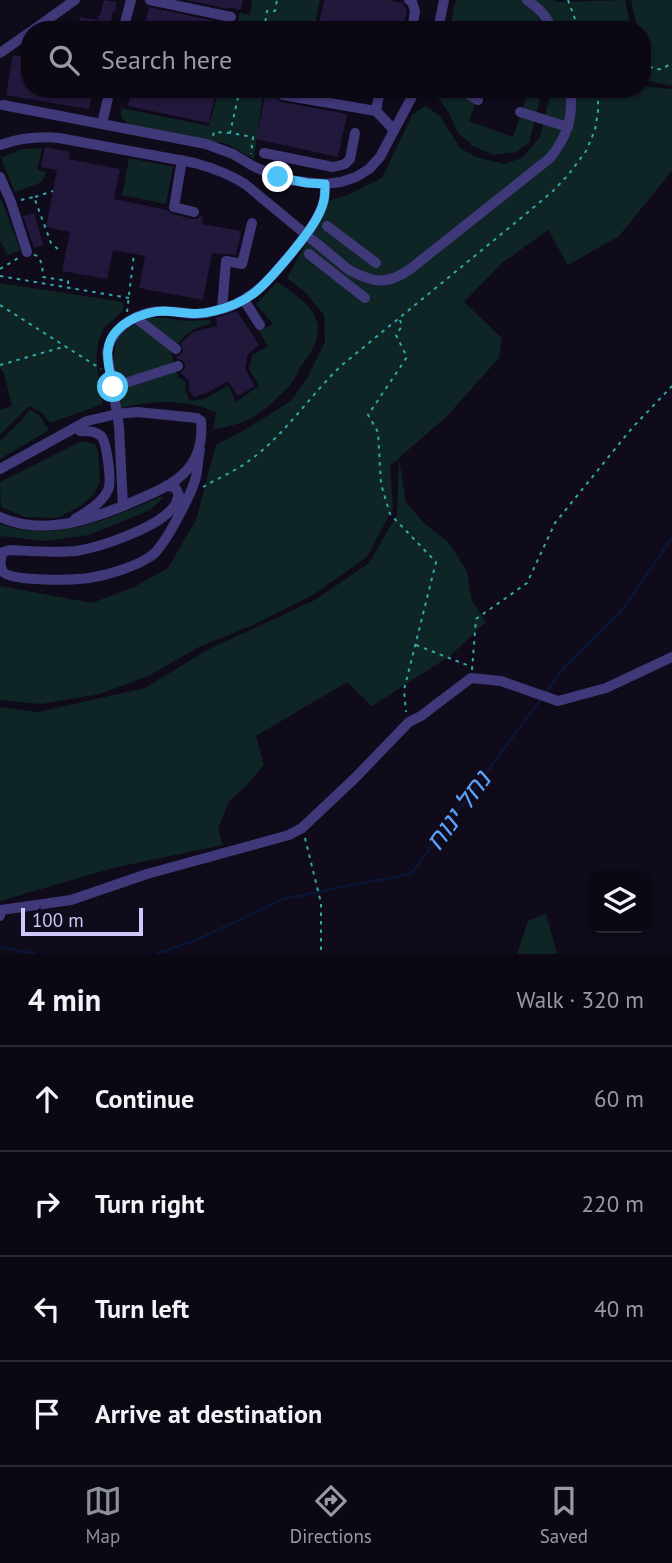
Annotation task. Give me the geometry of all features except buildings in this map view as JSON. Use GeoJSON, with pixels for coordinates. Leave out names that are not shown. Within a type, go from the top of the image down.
{"type":"FeatureCollection","features":[{"type":"Feature","properties":{"kind":"street"},"geometry":{"type":"LineString","coordinates":[[45,21],[74,0]]}},
{"type":"Feature","properties":{"kind":"street"},"geometry":{"type":"LineString","coordinates":[[125,21],[131,0]]}},
{"type":"Feature","properties":{"kind":"street"},"geometry":{"type":"LineString","coordinates":[[150,0],[231,17]]}},
{"type":"Feature","properties":{"kind":"street"},"geometry":{"type":"LineString","coordinates":[[409,0],[415,11],[413,21]]}},
{"type":"Feature","properties":{"kind":"street"},"geometry":{"type":"LineString","coordinates":[[440,21],[444,0]]}},
{"type":"Feature","properties":{"kind":"street"},"geometry":{"type":"LineString","coordinates":[[527,0],[537,6],[547,21]]}},
{"type":"Feature","properties":{"kind":"street"},"geometry":{"type":"LineString","coordinates":[[0,53],[21,38]]}},
{"type":"Feature","properties":{"kind":"street"},"geometry":{"type":"LineString","coordinates":[[102,124],[108,98]]}},
{"type":"Feature","properties":{"kind":"street"},"geometry":{"type":"LineString","coordinates":[[300,98],[376,111],[394,130]]}},
{"type":"Feature","properties":{"kind":"street"},"geometry":{"type":"LineString","coordinates":[[376,111],[378,98]]}},
{"type":"Feature","properties":{"kind":"street"},"geometry":{"type":"LineString","coordinates":[[2,104],[212,146],[278,177],[325,184],[356,177],[369,169],[380,157],[411,98]]}},
{"type":"Feature","properties":{"kind":"street"},"geometry":{"type":"LineString","coordinates":[[0,145],[37,136],[59,138],[212,168],[245,184],[349,270],[379,281],[399,276],[550,158],[560,145],[568,127],[571,117],[570,98]]}},
{"type":"Feature","properties":{"kind":"street"},"geometry":{"type":"LineString","coordinates":[[520,112],[568,127]]}},
{"type":"Feature","properties":{"kind":"street"},"geometry":{"type":"LineString","coordinates":[[264,153],[333,167],[345,164],[350,159],[355,132]]}},
{"type":"Feature","properties":{"kind":"street"},"geometry":{"type":"LineString","coordinates":[[278,177],[279,156]]}},
{"type":"Feature","properties":{"kind":"street"},"geometry":{"type":"LineString","coordinates":[[182,160],[174,207],[194,212]]}},
{"type":"Feature","properties":{"kind":"street"},"geometry":{"type":"LineString","coordinates":[[1,182],[11,202],[27,252]]}},
{"type":"Feature","properties":{"kind":"street"},"geometry":{"type":"LineString","coordinates":[[123,506],[117,414],[107,352],[109,342],[126,323],[136,318],[153,312],[197,314],[222,309],[244,300],[265,285],[307,234],[324,201],[325,184]]}},
{"type":"Feature","properties":{"kind":"street"},"geometry":{"type":"LineString","coordinates":[[222,309],[226,261],[242,264],[252,223]]}},
{"type":"Feature","properties":{"kind":"street"},"geometry":{"type":"LineString","coordinates":[[327,226],[376,263]]}},
{"type":"Feature","properties":{"kind":"street"},"geometry":{"type":"LineString","coordinates":[[318,261],[340,236]]}},
{"type":"Feature","properties":{"kind":"street"},"geometry":{"type":"LineString","coordinates":[[309,254],[365,298]]}},
{"type":"Feature","properties":{"kind":"street"},"geometry":{"type":"LineString","coordinates":[[244,300],[260,325]]}},
{"type":"Feature","properties":{"kind":"street"},"geometry":{"type":"LineString","coordinates":[[113,387],[172,368],[173,347],[136,318]]}},
{"type":"Feature","properties":{"kind":"street"},"geometry":{"type":"LineString","coordinates":[[0,469],[87,421],[117,414],[144,412],[197,418],[201,421],[196,477],[190,495],[152,556],[112,573],[89,578],[45,580],[4,575],[0,566],[5,550],[75,551],[118,539],[165,516],[175,505],[179,495],[175,487],[166,486]]}},
{"type":"Feature","properties":{"kind":"street"},"geometry":{"type":"LineString","coordinates":[[0,474],[117,414]]}},
{"type":"Feature","properties":{"kind":"street"},"geometry":{"type":"LineString","coordinates":[[62,525],[96,505],[110,486],[105,442],[100,435],[80,431]]}},
{"type":"Feature","properties":{"kind":"street"},"geometry":{"type":"LineString","coordinates":[[0,517],[40,527],[62,525],[104,514],[174,483],[186,472],[200,450]]}},
{"type":"Feature","properties":{"kind":"street"},"geometry":{"type":"LineString","coordinates":[[0,916],[1,910],[71,900],[147,874],[289,835],[302,828],[409,722],[421,716],[472,672],[558,701],[606,688],[672,657]]}},
{"type":"Feature","properties":{"kind":"path"},"geometry":{"type":"LineString","coordinates":[[265,21],[267,11],[275,11],[277,0]]}},
{"type":"Feature","properties":{"kind":"path"},"geometry":{"type":"LineString","coordinates":[[568,0],[576,21]]}},
{"type":"Feature","properties":{"kind":"path"},"geometry":{"type":"LineString","coordinates":[[651,67],[665,68],[672,62]]}},
{"type":"Feature","properties":{"kind":"path"},"geometry":{"type":"LineString","coordinates":[[230,133],[238,98]]}},
{"type":"Feature","properties":{"kind":"path"},"geometry":{"type":"LineString","coordinates":[[190,495],[250,460],[300,412],[333,374],[553,191],[586,151],[595,130],[598,98]]}},
{"type":"Feature","properties":{"kind":"path"},"geometry":{"type":"LineString","coordinates":[[212,146],[214,132],[253,136],[249,164]]}},
{"type":"Feature","properties":{"kind":"path"},"geometry":{"type":"LineString","coordinates":[[11,202],[53,191]]}},
{"type":"Feature","properties":{"kind":"path"},"geometry":{"type":"LineString","coordinates":[[34,197],[51,243],[59,250]]}},
{"type":"Feature","properties":{"kind":"path"},"geometry":{"type":"LineString","coordinates":[[0,269],[27,252],[38,256],[43,277],[68,281],[68,288]]}},
{"type":"Feature","properties":{"kind":"path"},"geometry":{"type":"LineString","coordinates":[[126,323],[134,254]]}},
{"type":"Feature","properties":{"kind":"path"},"geometry":{"type":"LineString","coordinates":[[0,276],[129,298]]}},
{"type":"Feature","properties":{"kind":"path"},"geometry":{"type":"LineString","coordinates":[[0,305],[111,375]]}},
{"type":"Feature","properties":{"kind":"path"},"geometry":{"type":"LineString","coordinates":[[399,318],[402,326],[396,335],[407,358],[368,415],[378,432],[381,484],[390,514],[436,562],[404,690],[409,722]]}},
{"type":"Feature","properties":{"kind":"path"},"geometry":{"type":"LineString","coordinates":[[0,365],[65,346]]}},
{"type":"Feature","properties":{"kind":"path"},"geometry":{"type":"LineString","coordinates":[[415,645],[472,672],[476,619],[527,583],[555,523],[632,428],[672,386]]}},
{"type":"Feature","properties":{"kind":"path"},"geometry":{"type":"LineString","coordinates":[[302,828],[321,903],[321,954]]}},
{"type":"Feature","properties":{"kind":"green space"},"geometry":{"type":"Polygon","coordinates":[[[252,0],[320,0],[316,21],[238,21],[240,13],[250,15],[252,0]]]}},
{"type":"Feature","properties":{"kind":"green space"},"geometry":{"type":"Polygon","coordinates":[[[457,0],[625,0],[629,21],[452,21],[457,0]]]}},
{"type":"Feature","properties":{"kind":"green space"},"geometry":{"type":"Polygon","coordinates":[[[631,0],[672,0],[672,86],[651,82],[651,21],[636,21],[631,0]]]}},
{"type":"Feature","properties":{"kind":"green space"},"geometry":{"type":"Polygon","coordinates":[[[651,87],[672,89],[672,171],[619,236],[568,265],[548,230],[502,263],[464,302],[502,338],[499,358],[447,416],[390,466],[393,508],[367,557],[313,595],[253,625],[199,647],[148,676],[100,694],[41,704],[0,700],[0,586],[92,603],[134,587],[168,568],[196,520],[216,445],[291,401],[307,378],[325,342],[324,315],[307,294],[287,278],[330,200],[348,195],[382,178],[412,115],[425,106],[439,115],[460,148],[476,157],[504,164],[522,158],[540,137],[549,98],[651,98],[651,87]]]}},
{"type":"Feature","properties":{"kind":"green space"},"geometry":{"type":"Polygon","coordinates":[[[217,98],[262,98],[254,159],[227,144],[129,125],[121,117],[121,108],[209,126],[217,98]]]}},
{"type":"Feature","properties":{"kind":"green space"},"geometry":{"type":"Polygon","coordinates":[[[436,98],[477,98],[469,121],[513,137],[526,98],[539,98],[539,103],[529,143],[516,152],[494,155],[473,146],[458,133],[436,98]]]}},
{"type":"Feature","properties":{"kind":"green space"},"geometry":{"type":"Polygon","coordinates":[[[42,148],[37,170],[46,172],[42,182],[15,192],[1,158],[23,149],[42,148]]]}},
{"type":"Feature","properties":{"kind":"green space"},"geometry":{"type":"Polygon","coordinates":[[[129,158],[173,167],[166,204],[122,195],[129,158]]]}},
{"type":"Feature","properties":{"kind":"green space"},"geometry":{"type":"Polygon","coordinates":[[[0,198],[20,250],[8,255],[0,241],[0,198]]]}},
{"type":"Feature","properties":{"kind":"green space"},"geometry":{"type":"Polygon","coordinates":[[[277,282],[309,307],[317,321],[318,334],[314,347],[292,383],[264,410],[232,426],[213,429],[216,412],[192,405],[158,402],[121,408],[113,361],[117,338],[146,318],[210,320],[211,324],[188,333],[171,352],[178,377],[186,382],[185,390],[190,401],[207,398],[228,385],[236,402],[259,386],[249,369],[252,355],[268,346],[259,331],[273,324],[256,304],[277,282]]]}},
{"type":"Feature","properties":{"kind":"green space"},"geometry":{"type":"Polygon","coordinates":[[[0,283],[123,302],[123,310],[106,326],[98,344],[97,364],[103,404],[50,423],[42,413],[29,406],[0,435],[0,410],[12,406],[4,373],[0,368],[0,283]]]}},
{"type":"Feature","properties":{"kind":"green space"},"geometry":{"type":"Polygon","coordinates":[[[30,409],[39,415],[49,430],[0,459],[0,441],[30,409]]]}},
{"type":"Feature","properties":{"kind":"green space"},"geometry":{"type":"Polygon","coordinates":[[[82,441],[95,444],[100,481],[94,494],[81,506],[57,518],[25,517],[1,507],[0,482],[82,441]]]}},
{"type":"Feature","properties":{"kind":"green space"},"geometry":{"type":"Polygon","coordinates":[[[399,459],[406,502],[424,523],[449,543],[467,571],[472,601],[486,622],[450,656],[372,706],[347,682],[256,736],[264,765],[229,801],[218,829],[223,845],[113,868],[0,901],[0,707],[38,712],[145,688],[207,650],[315,600],[369,563],[397,515],[399,459]]]}},
{"type":"Feature","properties":{"kind":"green space"},"geometry":{"type":"Polygon","coordinates":[[[164,497],[150,510],[89,535],[43,541],[0,536],[0,524],[21,529],[62,530],[102,520],[164,497]]]}},
{"type":"Feature","properties":{"kind":"green space"},"geometry":{"type":"Polygon","coordinates":[[[546,913],[557,954],[517,954],[528,921],[546,913]]]}},
{"type":"Feature","properties":{"kind":"waterway","name":"נחל ינוח"},"geometry":{"type":"LineString","coordinates":[[545,694],[564,667],[620,613],[672,538]]}},
{"type":"Feature","properties":{"kind":"waterway","name":"נחל ינוח"},"geometry":{"type":"LineString","coordinates":[[156,954],[194,941],[284,899],[411,874],[541,699]]}},
{"type":"Feature","properties":{"kind":"waterway","name":"נחל ינוח"},"geometry":{"type":"LineString","coordinates":[[0,947],[36,954]]}},
{"type":"Feature","properties":{"kind":"route"},"geometry":{"type":"LineString","coordinates":[[113,387],[107,352],[109,342],[126,323],[153,312],[211,312],[248,298],[265,285],[307,234],[324,201],[325,184],[278,177]]}}]}
